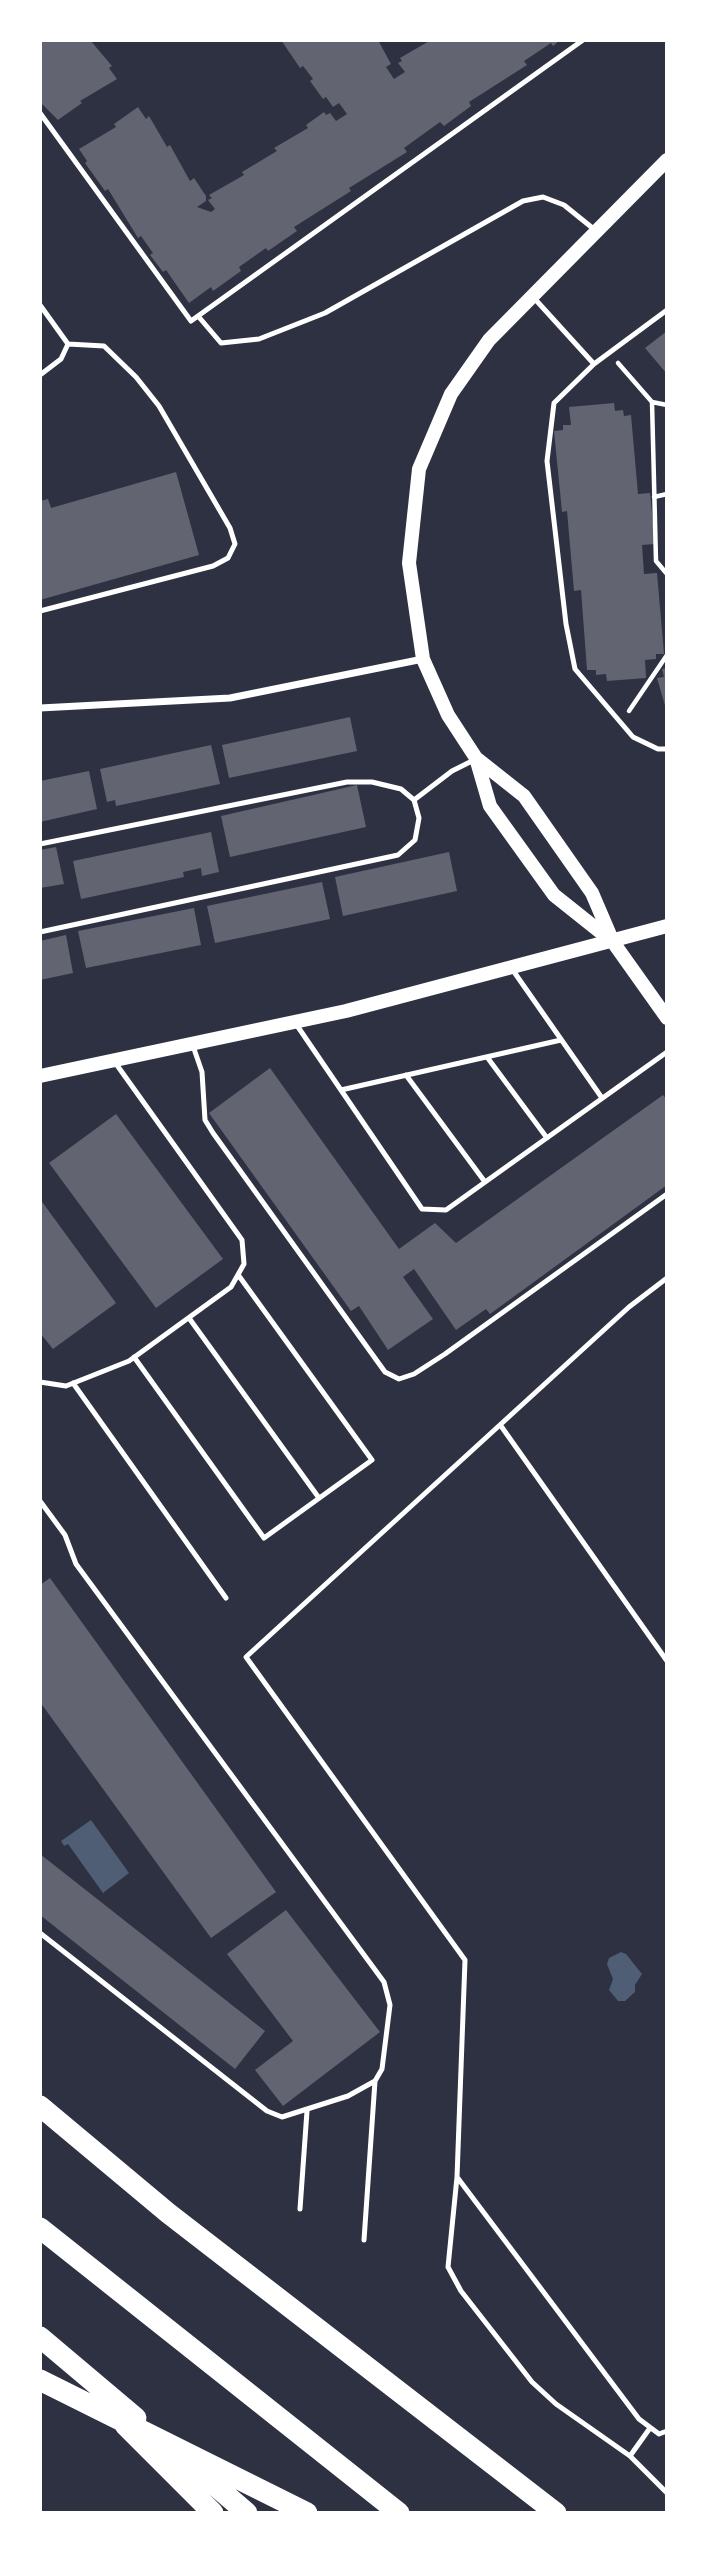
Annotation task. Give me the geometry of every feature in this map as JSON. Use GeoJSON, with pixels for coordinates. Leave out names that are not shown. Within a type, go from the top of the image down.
{"type":"FeatureCollection","features":[{"type":"Feature","properties":{"kind":"highway"},"geometry":{"type":"LineString","coordinates":[[40,2106],[168,2213],[556,2513]]}},
{"type":"Feature","properties":{"kind":"highway"},"geometry":{"type":"LineString","coordinates":[[40,2228],[399,2513]]}},
{"type":"Feature","properties":{"kind":"highway"},"geometry":{"type":"LineString","coordinates":[[40,2337],[247,2513]]}},
{"type":"Feature","properties":{"kind":"highway"},"geometry":{"type":"LineString","coordinates":[[74,2365],[144,2448],[213,2513]]}},
{"type":"Feature","properties":{"kind":"highway"},"geometry":{"type":"LineString","coordinates":[[40,2380],[307,2513]]}},
{"type":"Feature","properties":{"kind":"main road"},"geometry":{"type":"LineString","coordinates":[[613,942],[554,895],[490,806],[476,758],[449,715],[423,659],[409,563],[419,468],[451,394],[489,340],[667,160]]}},
{"type":"Feature","properties":{"kind":"main road"},"geometry":{"type":"LineString","coordinates":[[476,758],[524,796],[592,893],[613,942],[667,1018]]}},
{"type":"Feature","properties":{"kind":"main road"},"geometry":{"type":"LineString","coordinates":[[40,1076],[294,1021],[512,969],[667,926]]}},
{"type":"Feature","properties":{"kind":"street"},"geometry":{"type":"LineString","coordinates":[[40,708],[230,698],[423,659]]}},
{"type":"Feature","properties":{"kind":"lane"},"geometry":{"type":"LineString","coordinates":[[40,113],[191,321],[583,40]]}},
{"type":"Feature","properties":{"kind":"lane"},"geometry":{"type":"LineString","coordinates":[[198,316],[221,343],[259,339],[325,313],[523,201],[543,197],[564,205],[597,232]]}},
{"type":"Feature","properties":{"kind":"lane"},"geometry":{"type":"LineString","coordinates":[[532,296],[594,364]]}},
{"type":"Feature","properties":{"kind":"lane"},"geometry":{"type":"LineString","coordinates":[[40,305],[68,344]]}},
{"type":"Feature","properties":{"kind":"lane"},"geometry":{"type":"LineString","coordinates":[[667,310],[594,364],[554,403],[547,461],[566,624],[575,669],[633,737],[658,749],[667,749]]}},
{"type":"Feature","properties":{"kind":"lane"},"geometry":{"type":"LineString","coordinates":[[40,375],[61,359],[68,344]]}},
{"type":"Feature","properties":{"kind":"lane"},"geometry":{"type":"LineString","coordinates":[[40,611],[213,566],[228,558],[235,544],[230,528],[159,406],[136,377],[104,346],[68,344]]}},
{"type":"Feature","properties":{"kind":"lane"},"geometry":{"type":"LineString","coordinates":[[414,800],[452,771],[476,758]]}},
{"type":"Feature","properties":{"kind":"lane"},"geometry":{"type":"LineString","coordinates":[[40,844],[347,782],[372,782],[401,789],[414,800],[419,818],[415,840],[398,855],[40,932]]}},
{"type":"Feature","properties":{"kind":"lane"},"geometry":{"type":"LineString","coordinates":[[512,969],[603,1098]]}},
{"type":"Feature","properties":{"kind":"lane"},"geometry":{"type":"LineString","coordinates":[[294,1021],[422,1209],[446,1210],[667,1052]]}},
{"type":"Feature","properties":{"kind":"lane"},"geometry":{"type":"LineString","coordinates":[[341,1090],[561,1040]]}},
{"type":"Feature","properties":{"kind":"lane"},"geometry":{"type":"LineString","coordinates":[[192,1043],[202,1072],[205,1120],[213,1133],[385,1372],[399,1379],[414,1374],[445,1354],[667,1194]]}},
{"type":"Feature","properties":{"kind":"lane"},"geometry":{"type":"LineString","coordinates":[[487,1057],[547,1138]]}},
{"type":"Feature","properties":{"kind":"lane"},"geometry":{"type":"LineString","coordinates":[[40,1382],[65,1386],[134,1357],[231,1287],[244,1264],[242,1240],[114,1060]]}},
{"type":"Feature","properties":{"kind":"lane"},"geometry":{"type":"LineString","coordinates":[[406,1075],[485,1182]]}},
{"type":"Feature","properties":{"kind":"lane"},"geometry":{"type":"LineString","coordinates":[[134,1357],[264,1538],[372,1460],[239,1276]]}},
{"type":"Feature","properties":{"kind":"lane"},"geometry":{"type":"LineString","coordinates":[[667,1278],[629,1307],[246,1657],[465,1960],[457,2177],[448,2267],[461,2291],[532,2382],[556,2404],[630,2456],[667,2493]]}},
{"type":"Feature","properties":{"kind":"lane"},"geometry":{"type":"LineString","coordinates":[[189,1318],[319,1498]]}},
{"type":"Feature","properties":{"kind":"lane"},"geometry":{"type":"LineString","coordinates":[[73,1383],[226,1598]]}},
{"type":"Feature","properties":{"kind":"lane"},"geometry":{"type":"LineString","coordinates":[[501,1426],[667,1661]]}},
{"type":"Feature","properties":{"kind":"lane"},"geometry":{"type":"LineString","coordinates":[[40,1501],[65,1535],[76,1564],[384,1982],[390,2005],[387,2052],[383,2069],[375,2081],[348,2096],[282,2117],[267,2111],[40,1933]]}},
{"type":"Feature","properties":{"kind":"lane"},"geometry":{"type":"LineString","coordinates":[[364,2240],[375,2081]]}},
{"type":"Feature","properties":{"kind":"lane"},"geometry":{"type":"LineString","coordinates":[[300,2210],[307,2110]]}},
{"type":"Feature","properties":{"kind":"lane"},"geometry":{"type":"LineString","coordinates":[[457,2177],[639,2419],[659,2434],[667,2431]]}},
{"type":"Feature","properties":{"kind":"lane"},"geometry":{"type":"LineString","coordinates":[[630,2456],[650,2428]]}},
{"type":"Feature","properties":{"kind":"path"},"geometry":{"type":"LineString","coordinates":[[609,353],[652,402],[667,405]]}},
{"type":"Feature","properties":{"kind":"path"},"geometry":{"type":"LineString","coordinates":[[652,402],[656,561],[667,574]]}},
{"type":"Feature","properties":{"kind":"path"},"geometry":{"type":"LineString","coordinates":[[654,497],[667,494]]}},
{"type":"Feature","properties":{"kind":"path"},"geometry":{"type":"LineString","coordinates":[[621,723],[667,655]]}},
{"type":"Feature","properties":{"kind":"water"},"geometry":{"type":"Polygon","coordinates":[[[91,1820],[129,1873],[103,1893],[68,1844],[64,1846],[61,1841],[91,1820]]]}},
{"type":"Feature","properties":{"kind":"water"},"geometry":{"type":"Polygon","coordinates":[[[621,1952],[626,1954],[642,1974],[635,1985],[635,1992],[625,2001],[618,2001],[609,1990],[613,1979],[607,1964],[609,1958],[621,1952]]]}},
{"type":"Feature","properties":{"kind":"building"},"geometry":{"type":"Polygon","coordinates":[[[40,40],[90,40],[112,66],[109,68],[117,79],[80,101],[82,103],[58,120],[40,102],[40,40]]]}},
{"type":"Feature","properties":{"kind":"building"},"geometry":{"type":"Polygon","coordinates":[[[281,40],[378,40],[391,64],[386,67],[394,79],[405,72],[398,63],[402,61],[400,58],[431,40],[560,40],[524,61],[527,65],[469,102],[471,106],[444,126],[440,122],[404,148],[407,152],[294,227],[297,231],[239,267],[241,271],[213,291],[211,287],[189,303],[166,270],[163,272],[150,255],[153,253],[141,236],[138,238],[108,189],[105,191],[85,163],[87,161],[79,149],[116,127],[114,124],[138,107],[146,119],[149,116],[167,147],[170,145],[190,181],[194,178],[206,196],[206,201],[197,207],[211,212],[215,209],[208,200],[212,198],[209,195],[244,175],[242,172],[277,151],[274,148],[308,128],[306,125],[324,112],[326,115],[330,113],[336,121],[347,114],[339,103],[333,107],[326,97],[323,99],[310,81],[313,79],[303,66],[300,68],[281,40]]]}},
{"type":"Feature","properties":{"kind":"building"},"geometry":{"type":"Polygon","coordinates":[[[667,331],[667,374],[645,348],[667,331]]]}},
{"type":"Feature","properties":{"kind":"building"},"geometry":{"type":"Polygon","coordinates":[[[614,403],[615,411],[623,410],[624,416],[631,415],[638,494],[650,493],[655,544],[642,545],[644,574],[657,573],[664,654],[656,654],[656,659],[645,660],[646,678],[607,681],[606,674],[596,675],[596,670],[587,670],[581,590],[574,591],[567,511],[562,512],[554,431],[563,430],[563,425],[571,425],[569,407],[614,403]]]}},
{"type":"Feature","properties":{"kind":"building"},"geometry":{"type":"Polygon","coordinates":[[[176,472],[199,555],[40,600],[40,501],[48,499],[51,508],[176,472]]]}},
{"type":"Feature","properties":{"kind":"building"},"geometry":{"type":"Polygon","coordinates":[[[667,668],[666,709],[657,678],[664,677],[662,669],[667,668]]]}},
{"type":"Feature","properties":{"kind":"building"},"geometry":{"type":"Polygon","coordinates":[[[350,717],[357,751],[229,778],[222,745],[350,717]]]}},
{"type":"Feature","properties":{"kind":"building"},"geometry":{"type":"Polygon","coordinates":[[[211,745],[220,784],[116,806],[115,800],[107,802],[100,769],[211,745]]]}},
{"type":"Feature","properties":{"kind":"building"},"geometry":{"type":"Polygon","coordinates":[[[89,771],[97,809],[40,822],[40,781],[89,771]]]}},
{"type":"Feature","properties":{"kind":"building"},"geometry":{"type":"Polygon","coordinates":[[[357,785],[366,827],[230,857],[221,816],[357,785]]]}},
{"type":"Feature","properties":{"kind":"building"},"geometry":{"type":"Polygon","coordinates":[[[211,832],[219,872],[202,876],[201,868],[183,872],[184,877],[81,899],[73,861],[211,832]]]}},
{"type":"Feature","properties":{"kind":"building"},"geometry":{"type":"Polygon","coordinates":[[[56,847],[64,884],[40,888],[40,850],[56,847]]]}},
{"type":"Feature","properties":{"kind":"building"},"geometry":{"type":"Polygon","coordinates":[[[449,852],[457,891],[343,916],[335,877],[449,852]]]}},
{"type":"Feature","properties":{"kind":"building"},"geometry":{"type":"Polygon","coordinates":[[[322,882],[330,919],[215,943],[207,906],[322,882]]]}},
{"type":"Feature","properties":{"kind":"building"},"geometry":{"type":"Polygon","coordinates":[[[194,908],[201,945],[86,968],[78,931],[194,908]]]}},
{"type":"Feature","properties":{"kind":"building"},"geometry":{"type":"Polygon","coordinates":[[[66,935],[73,973],[40,980],[40,941],[66,935]]]}},
{"type":"Feature","properties":{"kind":"building"},"geometry":{"type":"Polygon","coordinates":[[[270,1068],[399,1249],[435,1223],[456,1243],[663,1095],[667,1100],[667,1185],[490,1314],[486,1309],[456,1330],[414,1269],[403,1277],[433,1319],[388,1350],[359,1306],[351,1311],[209,1113],[270,1068]]]}},
{"type":"Feature","properties":{"kind":"building"},"geometry":{"type":"Polygon","coordinates":[[[116,1114],[223,1259],[156,1308],[49,1163],[116,1114]]]}},
{"type":"Feature","properties":{"kind":"building"},"geometry":{"type":"Polygon","coordinates":[[[40,1199],[116,1303],[53,1349],[40,1333],[40,1199]]]}},
{"type":"Feature","properties":{"kind":"building"},"geometry":{"type":"Polygon","coordinates":[[[50,1578],[276,1892],[211,1938],[40,1702],[40,1585],[50,1578]]]}},
{"type":"Feature","properties":{"kind":"building"},"geometry":{"type":"Polygon","coordinates":[[[40,1854],[265,2031],[235,2069],[40,1915],[40,1854]]]}},
{"type":"Feature","properties":{"kind":"building"},"geometry":{"type":"Polygon","coordinates":[[[286,1910],[380,2032],[283,2106],[255,2070],[293,2041],[227,1954],[286,1910]]]}}]}
